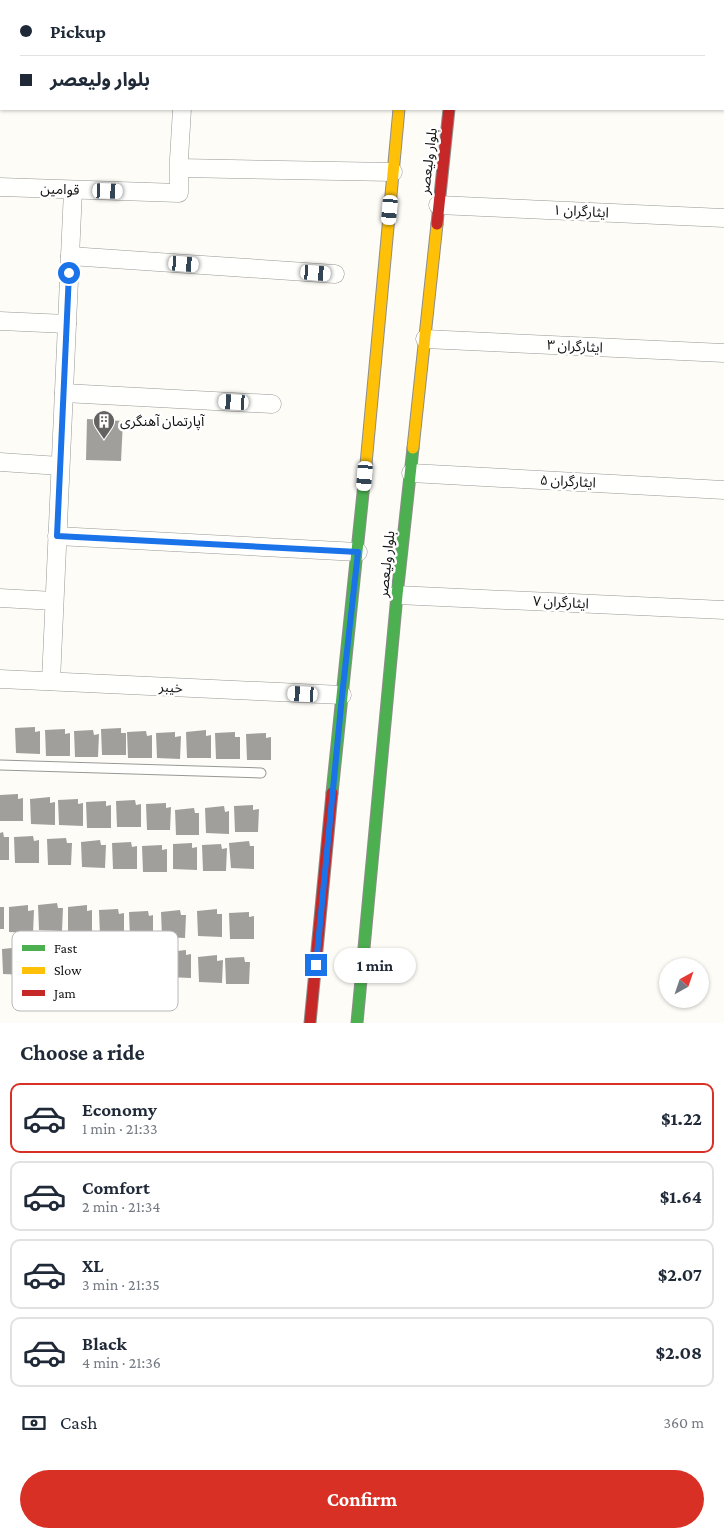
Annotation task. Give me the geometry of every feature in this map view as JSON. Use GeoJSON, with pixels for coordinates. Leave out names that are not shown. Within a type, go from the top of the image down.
{"type":"FeatureCollection","features":[{"type":"Feature","properties":{"kind":"main road","name":"بلوار ولیعصر"},"geometry":{"type":"LineString","coordinates":[[310,1023],[358,552],[399,110]]}},
{"type":"Feature","properties":{"kind":"main road","name":"بلوار ولیعصر"},"geometry":{"type":"LineString","coordinates":[[357,1023],[397,595],[449,110]]}},
{"type":"Feature","properties":{"kind":"street"},"geometry":{"type":"LineString","coordinates":[[182,110],[180,168],[393,172]]}},
{"type":"Feature","properties":{"kind":"street","name":"قوامین"},"geometry":{"type":"LineString","coordinates":[[0,187],[179,193],[180,168]]}},
{"type":"Feature","properties":{"kind":"street"},"geometry":{"type":"LineString","coordinates":[[51,681],[73,190]]}},
{"type":"Feature","properties":{"kind":"street","name":"ایثارگران ۱"},"geometry":{"type":"LineString","coordinates":[[438,205],[724,218]]}},
{"type":"Feature","properties":{"kind":"street"},"geometry":{"type":"LineString","coordinates":[[70,256],[335,274]]}},
{"type":"Feature","properties":{"kind":"street"},"geometry":{"type":"LineString","coordinates":[[0,321],[67,324]]}},
{"type":"Feature","properties":{"kind":"street","name":"ایثارگران ۳"},"geometry":{"type":"LineString","coordinates":[[425,339],[724,353]]}},
{"type":"Feature","properties":{"kind":"street"},"geometry":{"type":"LineString","coordinates":[[64,393],[272,404]]}},
{"type":"Feature","properties":{"kind":"street"},"geometry":{"type":"LineString","coordinates":[[0,462],[60,466]]}},
{"type":"Feature","properties":{"kind":"street","name":"ایثارگران ۵"},"geometry":{"type":"LineString","coordinates":[[411,473],[724,490]]}},
{"type":"Feature","properties":{"kind":"street"},"geometry":{"type":"LineString","coordinates":[[57,536],[358,552]]}},
{"type":"Feature","properties":{"kind":"street","name":"ایثارگران ۷"},"geometry":{"type":"LineString","coordinates":[[397,595],[724,610]]}},
{"type":"Feature","properties":{"kind":"street"},"geometry":{"type":"LineString","coordinates":[[0,598],[54,601]]}},
{"type":"Feature","properties":{"kind":"street","name":"خیبر"},"geometry":{"type":"LineString","coordinates":[[0,679],[342,696]]}},
{"type":"Feature","properties":{"kind":"lane"},"geometry":{"type":"LineString","coordinates":[[0,765],[261,773]]}},
{"type":"Feature","properties":{"kind":"building","name":"آپارتمان آهنگری"},"geometry":{"type":"Polygon","coordinates":[[[87,419],[123,421],[121,461],[86,460],[87,419]]]}},
{"type":"Feature","properties":{"kind":"building"},"geometry":{"type":"Polygon","coordinates":[[[35,727],[35,732],[40,731],[40,754],[16,753],[15,728],[35,727]]]}},
{"type":"Feature","properties":{"kind":"building"},"geometry":{"type":"Polygon","coordinates":[[[121,728],[121,733],[126,733],[126,755],[102,755],[101,729],[121,728]]]}},
{"type":"Feature","properties":{"kind":"building"},"geometry":{"type":"Polygon","coordinates":[[[65,729],[65,734],[70,733],[70,756],[46,756],[45,730],[65,729]]]}},
{"type":"Feature","properties":{"kind":"building"},"geometry":{"type":"Polygon","coordinates":[[[93,730],[94,735],[99,734],[98,757],[75,757],[74,731],[93,730]]]}},
{"type":"Feature","properties":{"kind":"building"},"geometry":{"type":"Polygon","coordinates":[[[206,730],[206,736],[211,735],[211,758],[187,758],[186,732],[206,730]]]}},
{"type":"Feature","properties":{"kind":"building"},"geometry":{"type":"Polygon","coordinates":[[[146,731],[147,736],[152,735],[152,758],[128,758],[127,732],[146,731]]]}},
{"type":"Feature","properties":{"kind":"building"},"geometry":{"type":"Polygon","coordinates":[[[175,732],[175,737],[181,736],[180,759],[157,758],[156,733],[175,732]]]}},
{"type":"Feature","properties":{"kind":"building"},"geometry":{"type":"Polygon","coordinates":[[[235,732],[235,737],[240,737],[240,759],[216,759],[215,733],[235,732]]]}},
{"type":"Feature","properties":{"kind":"building"},"geometry":{"type":"Polygon","coordinates":[[[266,733],[266,738],[271,737],[271,760],[247,760],[246,734],[266,733]]]}},
{"type":"Feature","properties":{"kind":"building"},"geometry":{"type":"Polygon","coordinates":[[[18,794],[18,799],[23,798],[23,821],[0,821],[0,795],[18,794]]]}},
{"type":"Feature","properties":{"kind":"building"},"geometry":{"type":"Polygon","coordinates":[[[50,797],[50,803],[55,802],[55,825],[31,824],[30,799],[50,797]]]}},
{"type":"Feature","properties":{"kind":"building"},"geometry":{"type":"Polygon","coordinates":[[[78,799],[78,804],[83,803],[83,826],[59,825],[58,800],[78,799]]]}},
{"type":"Feature","properties":{"kind":"building"},"geometry":{"type":"Polygon","coordinates":[[[135,800],[136,805],[141,804],[141,827],[117,827],[116,801],[135,800]]]}},
{"type":"Feature","properties":{"kind":"building"},"geometry":{"type":"Polygon","coordinates":[[[106,801],[106,806],[111,805],[111,828],[87,828],[86,802],[106,801]]]}},
{"type":"Feature","properties":{"kind":"building"},"geometry":{"type":"Polygon","coordinates":[[[166,803],[166,808],[171,807],[170,830],[147,830],[146,804],[166,803]]]}},
{"type":"Feature","properties":{"kind":"building"},"geometry":{"type":"Polygon","coordinates":[[[253,805],[253,810],[259,809],[258,832],[235,832],[234,806],[253,805]]]}},
{"type":"Feature","properties":{"kind":"building"},"geometry":{"type":"Polygon","coordinates":[[[224,806],[225,812],[229,811],[229,834],[206,833],[205,808],[224,806]]]}},
{"type":"Feature","properties":{"kind":"building"},"geometry":{"type":"Polygon","coordinates":[[[194,808],[195,813],[199,813],[199,835],[176,835],[175,810],[194,808]]]}},
{"type":"Feature","properties":{"kind":"building"},"geometry":{"type":"Polygon","coordinates":[[[3,832],[4,837],[9,837],[9,860],[0,860],[0,833],[3,832]]]}},
{"type":"Feature","properties":{"kind":"building"},"geometry":{"type":"Polygon","coordinates":[[[33,836],[34,841],[39,840],[39,863],[15,863],[14,837],[33,836]]]}},
{"type":"Feature","properties":{"kind":"building"},"geometry":{"type":"Polygon","coordinates":[[[66,838],[67,843],[72,843],[71,865],[48,865],[47,839],[66,838]]]}},
{"type":"Feature","properties":{"kind":"building"},"geometry":{"type":"Polygon","coordinates":[[[100,840],[101,845],[106,845],[105,868],[82,867],[81,842],[100,840]]]}},
{"type":"Feature","properties":{"kind":"building"},"geometry":{"type":"Polygon","coordinates":[[[249,841],[250,846],[254,846],[254,869],[231,868],[229,843],[249,841]]]}},
{"type":"Feature","properties":{"kind":"building"},"geometry":{"type":"Polygon","coordinates":[[[131,842],[132,847],[137,846],[137,869],[113,869],[112,843],[131,842]]]}},
{"type":"Feature","properties":{"kind":"building"},"geometry":{"type":"Polygon","coordinates":[[[192,843],[192,848],[197,847],[197,870],[173,869],[173,844],[192,843]]]}},
{"type":"Feature","properties":{"kind":"building"},"geometry":{"type":"Polygon","coordinates":[[[221,844],[222,849],[227,848],[226,871],[203,871],[202,845],[221,844]]]}},
{"type":"Feature","properties":{"kind":"building"},"geometry":{"type":"Polygon","coordinates":[[[162,845],[162,850],[167,849],[167,872],[143,872],[142,846],[162,845]]]}},
{"type":"Feature","properties":{"kind":"building"},"geometry":{"type":"Polygon","coordinates":[[[57,903],[58,908],[63,908],[62,931],[39,930],[38,905],[57,903]]]}},
{"type":"Feature","properties":{"kind":"building"},"geometry":{"type":"Polygon","coordinates":[[[28,905],[28,911],[34,910],[33,931],[9,932],[9,907],[28,905]]]}},
{"type":"Feature","properties":{"kind":"building"},"geometry":{"type":"Polygon","coordinates":[[[87,905],[87,911],[92,910],[92,931],[68,931],[68,907],[87,905]]]}},
{"type":"Feature","properties":{"kind":"building"},"geometry":{"type":"Polygon","coordinates":[[[0,907],[4,907],[4,929],[0,929],[0,907]]]}},
{"type":"Feature","properties":{"kind":"building"},"geometry":{"type":"Polygon","coordinates":[[[118,909],[119,914],[124,913],[124,931],[100,931],[99,910],[118,909]]]}},
{"type":"Feature","properties":{"kind":"building"},"geometry":{"type":"Polygon","coordinates":[[[217,909],[217,914],[222,914],[222,937],[198,936],[197,911],[217,909]]]}},
{"type":"Feature","properties":{"kind":"building"},"geometry":{"type":"Polygon","coordinates":[[[180,910],[181,915],[186,915],[185,938],[178,938],[178,931],[162,931],[161,912],[180,910]]]}},
{"type":"Feature","properties":{"kind":"building"},"geometry":{"type":"Polygon","coordinates":[[[148,911],[149,916],[153,915],[153,931],[130,931],[129,912],[148,911]]]}},
{"type":"Feature","properties":{"kind":"building"},"geometry":{"type":"Polygon","coordinates":[[[249,912],[249,917],[254,916],[254,939],[230,939],[229,913],[249,912]]]}},
{"type":"Feature","properties":{"kind":"building"},"geometry":{"type":"Polygon","coordinates":[[[12,948],[12,974],[3,974],[2,949],[12,948]]]}},
{"type":"Feature","properties":{"kind":"building"},"geometry":{"type":"Polygon","coordinates":[[[186,950],[186,955],[191,954],[191,978],[178,977],[178,951],[186,950]]]}},
{"type":"Feature","properties":{"kind":"building"},"geometry":{"type":"Polygon","coordinates":[[[217,955],[217,961],[223,960],[222,983],[199,982],[198,957],[217,955]]]}},
{"type":"Feature","properties":{"kind":"building"},"geometry":{"type":"Polygon","coordinates":[[[244,957],[245,962],[250,962],[249,984],[226,984],[225,958],[244,957]]]}},
{"type":"Feature","properties":{"kind":"traffic: fast"},"geometry":{"type":"LineString","coordinates":[[357,1023],[397,595],[413,448]]}},
{"type":"Feature","properties":{"kind":"traffic: fast"},"geometry":{"type":"LineString","coordinates":[[332,793],[366,464]]}},
{"type":"Feature","properties":{"kind":"traffic: slow"},"geometry":{"type":"LineString","coordinates":[[366,464],[399,110]]}},
{"type":"Feature","properties":{"kind":"traffic: slow"},"geometry":{"type":"LineString","coordinates":[[413,448],[437,224]]}},
{"type":"Feature","properties":{"kind":"traffic: jam"},"geometry":{"type":"LineString","coordinates":[[437,224],[449,110]]}},
{"type":"Feature","properties":{"kind":"traffic: jam"},"geometry":{"type":"LineString","coordinates":[[310,1023],[332,793]]}},
{"type":"Feature","properties":{"kind":"place","name":"آپارتمان آهنگری"},"geometry":{"type":"Point","coordinates":[104,440]}},
{"type":"Feature","properties":{"kind":"route"},"geometry":{"type":"LineString","coordinates":[[69,273],[57,536],[358,552],[316,965]]}}]}
